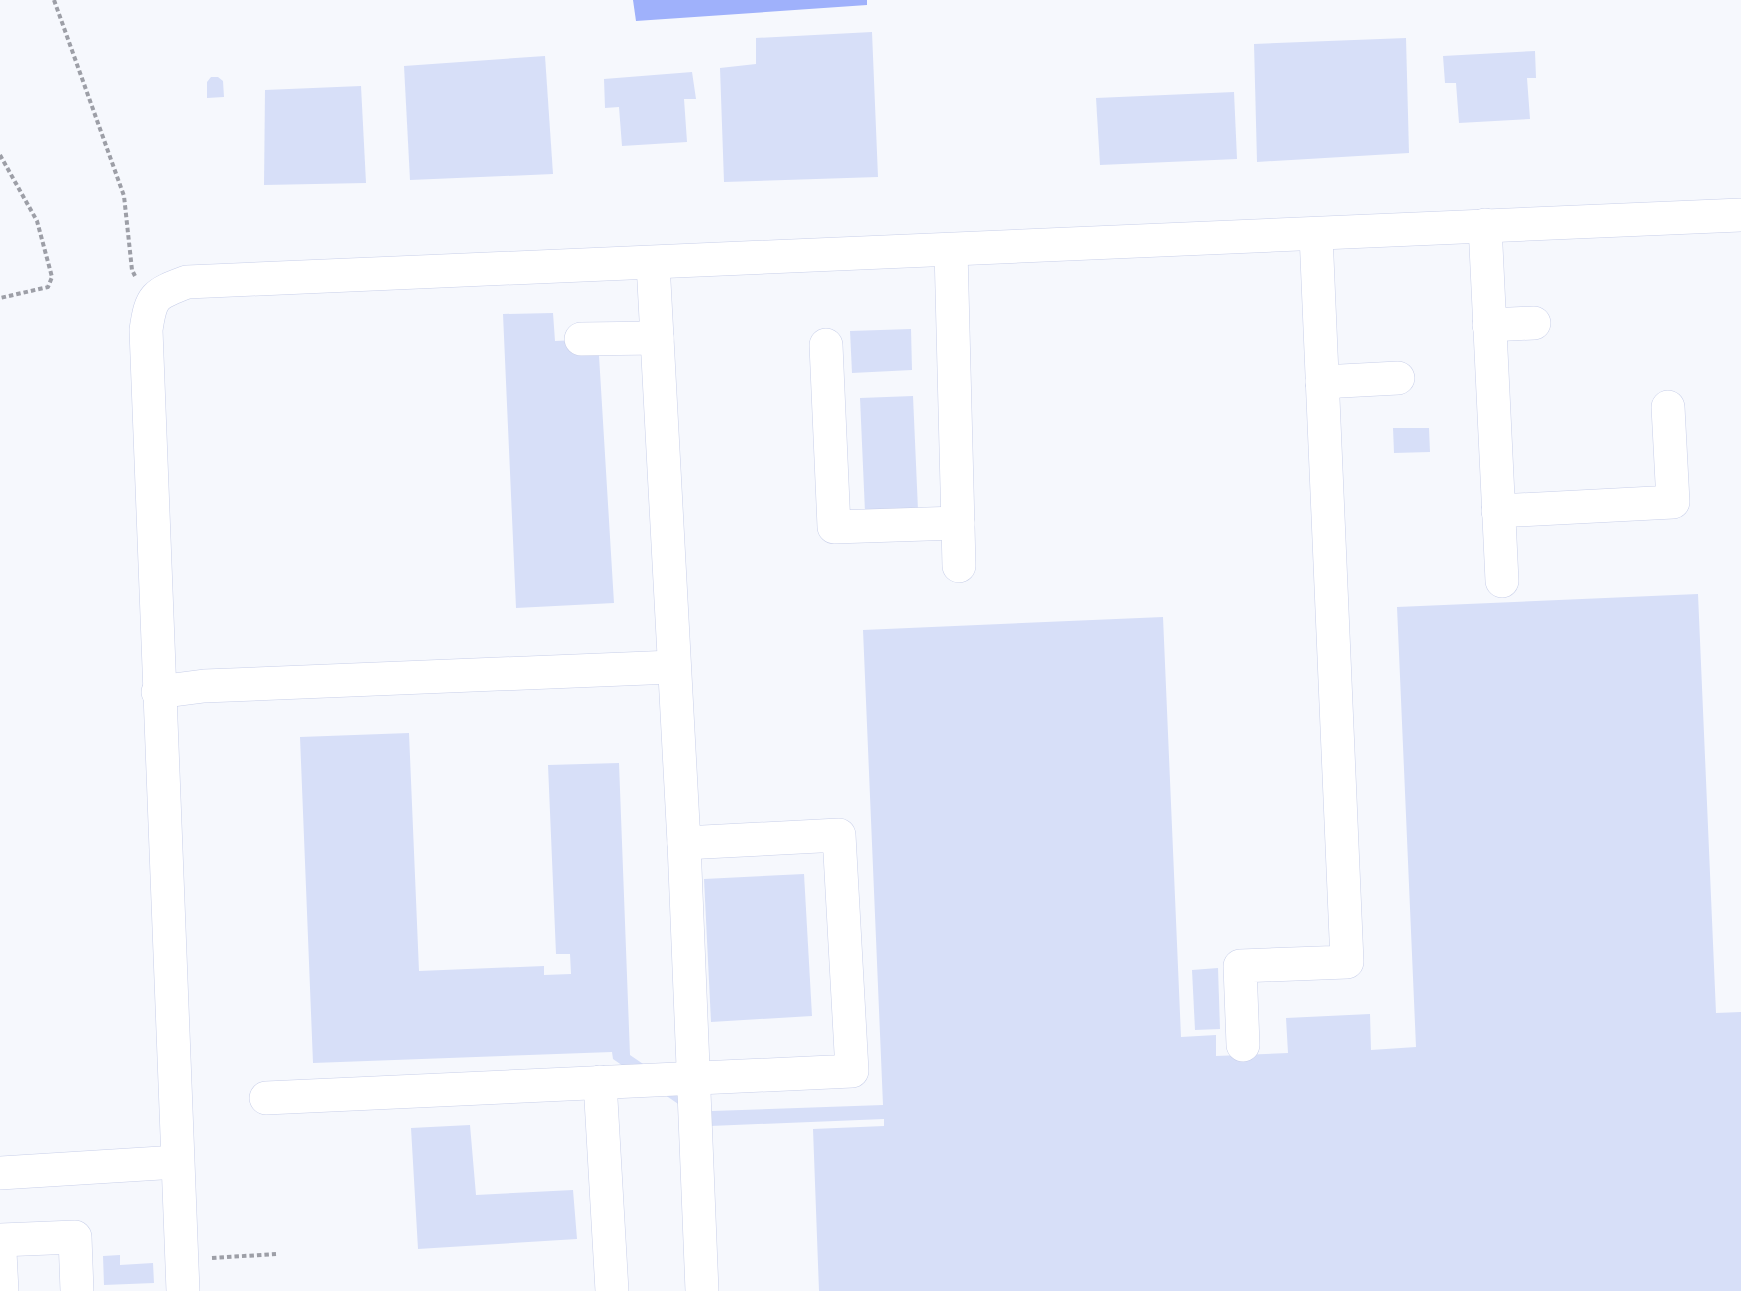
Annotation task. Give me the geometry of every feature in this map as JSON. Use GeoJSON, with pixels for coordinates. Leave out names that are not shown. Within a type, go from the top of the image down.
{"type":"FeatureCollection","features":[{"type":"Feature","properties":{"kind":"lane"},"geometry":{"type":"LineString","coordinates":[[183,1291],[158,692],[146,330],[149,307],[160,292],[187,282],[1741,215]]}},
{"type":"Feature","properties":{"kind":"lane"},"geometry":{"type":"LineString","coordinates":[[1485,225],[1502,580]]}},
{"type":"Feature","properties":{"kind":"lane"},"geometry":{"type":"LineString","coordinates":[[1243,1045],[1240,966],[1347,962],[1316,234]]}},
{"type":"Feature","properties":{"kind":"lane"},"geometry":{"type":"LineString","coordinates":[[951,250],[959,566]]}},
{"type":"Feature","properties":{"kind":"lane"},"geometry":{"type":"LineString","coordinates":[[653,263],[684,843],[702,1291]]}},
{"type":"Feature","properties":{"kind":"lane"},"geometry":{"type":"LineString","coordinates":[[1489,325],[1534,323]]}},
{"type":"Feature","properties":{"kind":"lane"},"geometry":{"type":"LineString","coordinates":[[581,339],[657,338]]}},
{"type":"Feature","properties":{"kind":"lane"},"geometry":{"type":"LineString","coordinates":[[826,345],[834,527],[958,523]]}},
{"type":"Feature","properties":{"kind":"lane"},"geometry":{"type":"LineString","coordinates":[[1322,381],[1398,378]]}},
{"type":"Feature","properties":{"kind":"lane"},"geometry":{"type":"LineString","coordinates":[[1498,511],[1673,502],[1668,407]]}},
{"type":"Feature","properties":{"kind":"lane"},"geometry":{"type":"LineString","coordinates":[[158,692],[204,686],[674,667]]}},
{"type":"Feature","properties":{"kind":"lane"},"geometry":{"type":"LineString","coordinates":[[266,1098],[852,1071],[839,835],[684,843]]}},
{"type":"Feature","properties":{"kind":"lane"},"geometry":{"type":"LineString","coordinates":[[600,1082],[612,1291]]}},
{"type":"Feature","properties":{"kind":"lane"},"geometry":{"type":"LineString","coordinates":[[0,1173],[177,1162]]}},
{"type":"Feature","properties":{"kind":"lane"},"geometry":{"type":"LineString","coordinates":[[0,1240],[75,1237],[77,1291]]}},
{"type":"Feature","properties":{"kind":"lane"},"geometry":{"type":"LineString","coordinates":[[0,1252],[2,1291]]}},
{"type":"Feature","properties":{"kind":"path"},"geometry":{"type":"LineString","coordinates":[[54,0],[124,196],[132,270],[149,307]]}},
{"type":"Feature","properties":{"kind":"path"},"geometry":{"type":"LineString","coordinates":[[0,155],[37,221],[52,277],[48,286],[0,298]]}},
{"type":"Feature","properties":{"kind":"water"},"geometry":{"type":"Polygon","coordinates":[[[633,0],[867,0],[867,5],[636,21],[633,0]]]}},
{"type":"Feature","properties":{"kind":"building"},"geometry":{"type":"Polygon","coordinates":[[[872,32],[878,177],[724,182],[720,68],[756,64],[756,38],[872,32]]]}},
{"type":"Feature","properties":{"kind":"building"},"geometry":{"type":"Polygon","coordinates":[[[1406,38],[1409,153],[1257,162],[1254,44],[1406,38]]]}},
{"type":"Feature","properties":{"kind":"building"},"geometry":{"type":"Polygon","coordinates":[[[1535,51],[1536,78],[1527,78],[1530,119],[1459,123],[1456,83],[1445,83],[1443,56],[1535,51]]]}},
{"type":"Feature","properties":{"kind":"building"},"geometry":{"type":"Polygon","coordinates":[[[545,56],[553,174],[410,180],[404,66],[545,56]]]}},
{"type":"Feature","properties":{"kind":"building"},"geometry":{"type":"Polygon","coordinates":[[[692,72],[696,99],[684,99],[687,142],[622,146],[619,107],[605,108],[604,79],[692,72]]]}},
{"type":"Feature","properties":{"kind":"building"},"geometry":{"type":"Polygon","coordinates":[[[211,77],[218,77],[223,81],[224,97],[207,98],[207,82],[211,77]]]}},
{"type":"Feature","properties":{"kind":"building"},"geometry":{"type":"Polygon","coordinates":[[[361,86],[366,183],[264,185],[265,90],[361,86]]]}},
{"type":"Feature","properties":{"kind":"building"},"geometry":{"type":"Polygon","coordinates":[[[1234,92],[1237,159],[1100,165],[1096,98],[1234,92]]]}},
{"type":"Feature","properties":{"kind":"building"},"geometry":{"type":"Polygon","coordinates":[[[553,313],[555,341],[598,339],[614,603],[516,608],[503,314],[553,313]]]}},
{"type":"Feature","properties":{"kind":"building"},"geometry":{"type":"Polygon","coordinates":[[[911,329],[912,370],[852,373],[850,331],[911,329]]]}},
{"type":"Feature","properties":{"kind":"building"},"geometry":{"type":"Polygon","coordinates":[[[913,396],[918,510],[865,512],[860,398],[913,396]]]}},
{"type":"Feature","properties":{"kind":"building"},"geometry":{"type":"Polygon","coordinates":[[[1393,428],[1429,428],[1430,452],[1394,453],[1393,428]]]}},
{"type":"Feature","properties":{"kind":"building"},"geometry":{"type":"Polygon","coordinates":[[[1698,594],[1716,1013],[1741,1012],[1741,1291],[819,1291],[813,1129],[884,1126],[884,1119],[710,1126],[613,1059],[612,1052],[313,1063],[300,737],[409,733],[419,971],[544,966],[544,975],[571,974],[570,954],[556,954],[548,765],[619,763],[630,1055],[712,1111],[883,1105],[863,630],[1163,617],[1181,1037],[1216,1035],[1216,1056],[1288,1053],[1286,1018],[1370,1014],[1371,1050],[1416,1047],[1397,607],[1698,594]]]}},
{"type":"Feature","properties":{"kind":"building"},"geometry":{"type":"Polygon","coordinates":[[[804,874],[812,1016],[711,1022],[704,879],[804,874]]]}},
{"type":"Feature","properties":{"kind":"building"},"geometry":{"type":"Polygon","coordinates":[[[1218,968],[1220,1029],[1195,1030],[1192,970],[1218,968]]]}},
{"type":"Feature","properties":{"kind":"building"},"geometry":{"type":"Polygon","coordinates":[[[470,1125],[476,1195],[573,1190],[577,1239],[418,1249],[411,1128],[470,1125]]]}},
{"type":"Feature","properties":{"kind":"building"},"geometry":{"type":"Polygon","coordinates":[[[120,1255],[120,1265],[153,1263],[154,1283],[104,1285],[103,1256],[120,1255]]]}}]}
